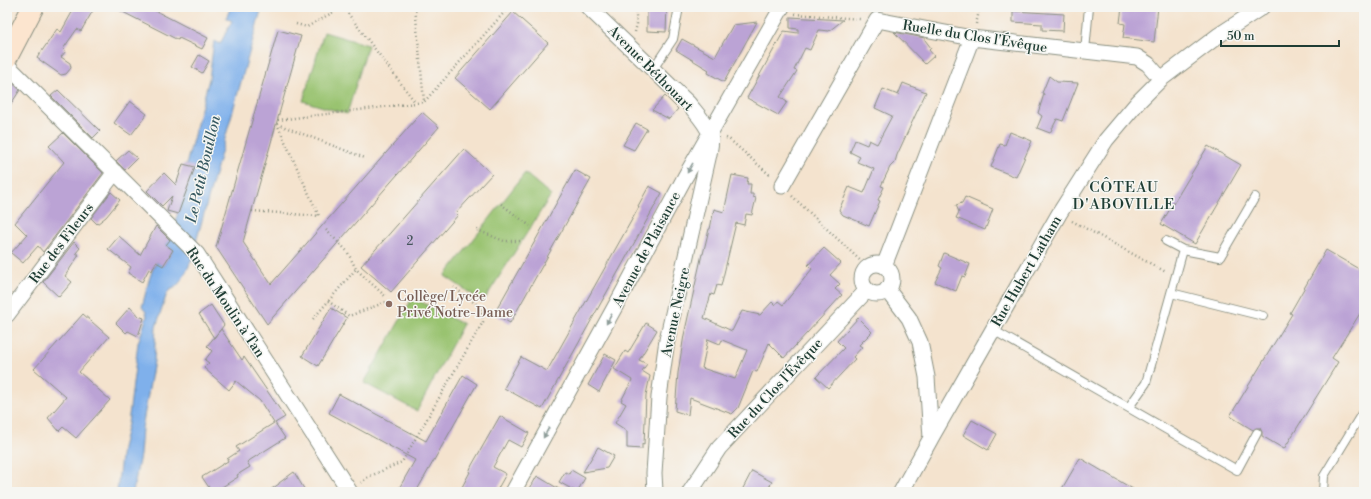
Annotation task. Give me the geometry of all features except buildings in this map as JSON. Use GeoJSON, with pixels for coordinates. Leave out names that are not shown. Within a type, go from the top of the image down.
{"type":"FeatureCollection","features":[{"type":"Feature","properties":{"kind":"main road"},"geometry":{"type":"LineString","coordinates":[[7,57],[33,7]]}},
{"type":"Feature","properties":{"kind":"street","name":"Avenue Béthouart"},"geometry":{"type":"LineString","coordinates":[[588,7],[689,104],[710,134]]}},
{"type":"Feature","properties":{"kind":"street","name":"Rue Hubert Latham"},"geometry":{"type":"LineString","coordinates":[[901,492],[1059,214],[1106,140],[1138,102],[1161,78],[1219,35],[1262,7]]}},
{"type":"Feature","properties":{"kind":"street","name":"Avenue de Plaisance"},"geometry":{"type":"LineString","coordinates":[[513,492],[685,177],[785,10]]}},
{"type":"Feature","properties":{"kind":"street","name":"Ruelle du Clos l'Évêque"},"geometry":{"type":"LineString","coordinates":[[876,20],[972,38],[1136,57],[1148,64],[1161,78]]}},
{"type":"Feature","properties":{"kind":"street"},"geometry":{"type":"LineString","coordinates":[[782,186],[876,20]]}},
{"type":"Feature","properties":{"kind":"street"},"geometry":{"type":"LineString","coordinates":[[884,266],[972,38]]}},
{"type":"Feature","properties":{"kind":"street","name":"Rue du Moulin à Tan"},"geometry":{"type":"LineString","coordinates":[[7,65],[196,254],[350,492]]}},
{"type":"Feature","properties":{"kind":"street","name":"Avenue Neigre"},"geometry":{"type":"LineString","coordinates":[[655,492],[654,473],[659,397],[667,340],[711,146],[710,134]]}},
{"type":"Feature","properties":{"kind":"street","name":"Rue des Fileurs"},"geometry":{"type":"LineString","coordinates":[[7,315],[114,172]]}},
{"type":"Feature","properties":{"kind":"street"},"geometry":{"type":"LineString","coordinates":[[880,264],[884,266],[890,272],[891,277],[890,286],[887,289],[883,292],[875,293],[867,290],[864,287],[862,278],[865,270],[871,265],[880,264]]}},
{"type":"Feature","properties":{"kind":"street"},"geometry":{"type":"LineString","coordinates":[[887,289],[909,318],[920,342],[927,377],[931,438]]}},
{"type":"Feature","properties":{"kind":"street","name":"Rue du Clos l'Évêque"},"geometry":{"type":"LineString","coordinates":[[690,492],[719,448],[867,290]]}},
{"type":"Feature","properties":{"kind":"lane"},"geometry":{"type":"LineString","coordinates":[[653,69],[673,38],[679,7]]}},
{"type":"Feature","properties":{"kind":"lane"},"geometry":{"type":"LineString","coordinates":[[1085,51],[1089,7]]}},
{"type":"Feature","properties":{"kind":"lane"},"geometry":{"type":"LineString","coordinates":[[1166,241],[1183,250],[1220,257],[1255,197]]}},
{"type":"Feature","properties":{"kind":"lane"},"geometry":{"type":"LineString","coordinates":[[1129,407],[1146,383],[1183,250]]}},
{"type":"Feature","properties":{"kind":"lane"},"geometry":{"type":"LineString","coordinates":[[1171,293],[1263,316]]}},
{"type":"Feature","properties":{"kind":"lane"},"geometry":{"type":"LineString","coordinates":[[993,330],[1237,470],[1257,433]]}},
{"type":"Feature","properties":{"kind":"lane"},"geometry":{"type":"LineString","coordinates":[[1323,492],[1324,476],[1364,410]]}},
{"type":"Feature","properties":{"kind":"path"},"geometry":{"type":"LineString","coordinates":[[296,24],[307,27],[342,7],[416,103]]}},
{"type":"Feature","properties":{"kind":"path"},"geometry":{"type":"LineString","coordinates":[[415,7],[424,102]]}},
{"type":"Feature","properties":{"kind":"path"},"geometry":{"type":"LineString","coordinates":[[278,120],[424,102],[509,7]]}},
{"type":"Feature","properties":{"kind":"path"},"geometry":{"type":"LineString","coordinates":[[632,48],[637,24],[635,7]]}},
{"type":"Feature","properties":{"kind":"path"},"geometry":{"type":"LineString","coordinates":[[785,10],[876,20]]}},
{"type":"Feature","properties":{"kind":"path"},"geometry":{"type":"LineString","coordinates":[[252,211],[319,216],[277,124],[365,158]]}},
{"type":"Feature","properties":{"kind":"path"},"geometry":{"type":"LineString","coordinates":[[502,204],[530,226]]}},
{"type":"Feature","properties":{"kind":"path"},"geometry":{"type":"LineString","coordinates":[[1059,214],[1176,277]]}},
{"type":"Feature","properties":{"kind":"path"},"geometry":{"type":"LineString","coordinates":[[326,230],[347,251],[356,269],[386,297]]}},
{"type":"Feature","properties":{"kind":"path"},"geometry":{"type":"LineString","coordinates":[[477,230],[504,241],[521,241]]}},
{"type":"Feature","properties":{"kind":"path"},"geometry":{"type":"LineString","coordinates":[[313,318],[356,269]]}},
{"type":"Feature","properties":{"kind":"path"},"geometry":{"type":"LineString","coordinates":[[350,492],[368,477],[402,462],[483,322],[480,307],[454,287]]}},
{"type":"Feature","properties":{"kind":"path"},"geometry":{"type":"LineString","coordinates":[[328,301],[349,316],[386,302]]}},
{"type":"Feature","properties":{"kind":"green space"},"geometry":{"type":"Polygon","coordinates":[[[324,32],[368,45],[347,114],[303,101],[324,32]]]}},
{"type":"Feature","properties":{"kind":"green space"},"geometry":{"type":"Polygon","coordinates":[[[525,173],[551,195],[483,302],[445,276],[525,173]]]}},
{"type":"Feature","properties":{"kind":"green space"},"geometry":{"type":"Polygon","coordinates":[[[413,297],[463,324],[417,411],[364,383],[413,297]]]}},
{"type":"Feature","properties":{"kind":"water","name":"Le Petit Bouillon"},"geometry":{"type":"Polygon","coordinates":[[[231,7],[262,7],[194,249],[173,227],[194,168],[186,165],[209,79],[214,41],[220,44],[232,21],[226,18],[231,7]]]}},
{"type":"Feature","properties":{"kind":"water"},"geometry":{"type":"Polygon","coordinates":[[[173,234],[193,254],[183,278],[177,286],[167,293],[156,327],[154,361],[142,428],[140,455],[133,492],[117,492],[122,448],[128,424],[138,343],[147,316],[142,307],[152,271],[157,262],[163,266],[173,250],[166,245],[173,234]]]}},
{"type":"Feature","properties":{"kind":"place","name":"Collège/ Lycée Privé Notre-Dame"},"geometry":{"type":"Point","coordinates":[389,304]}},
{"type":"Feature","properties":{"kind":"district","name":"CÔTEAU D'ABOVILLE"},"geometry":{"type":"Point","coordinates":[1124,196]}}]}
